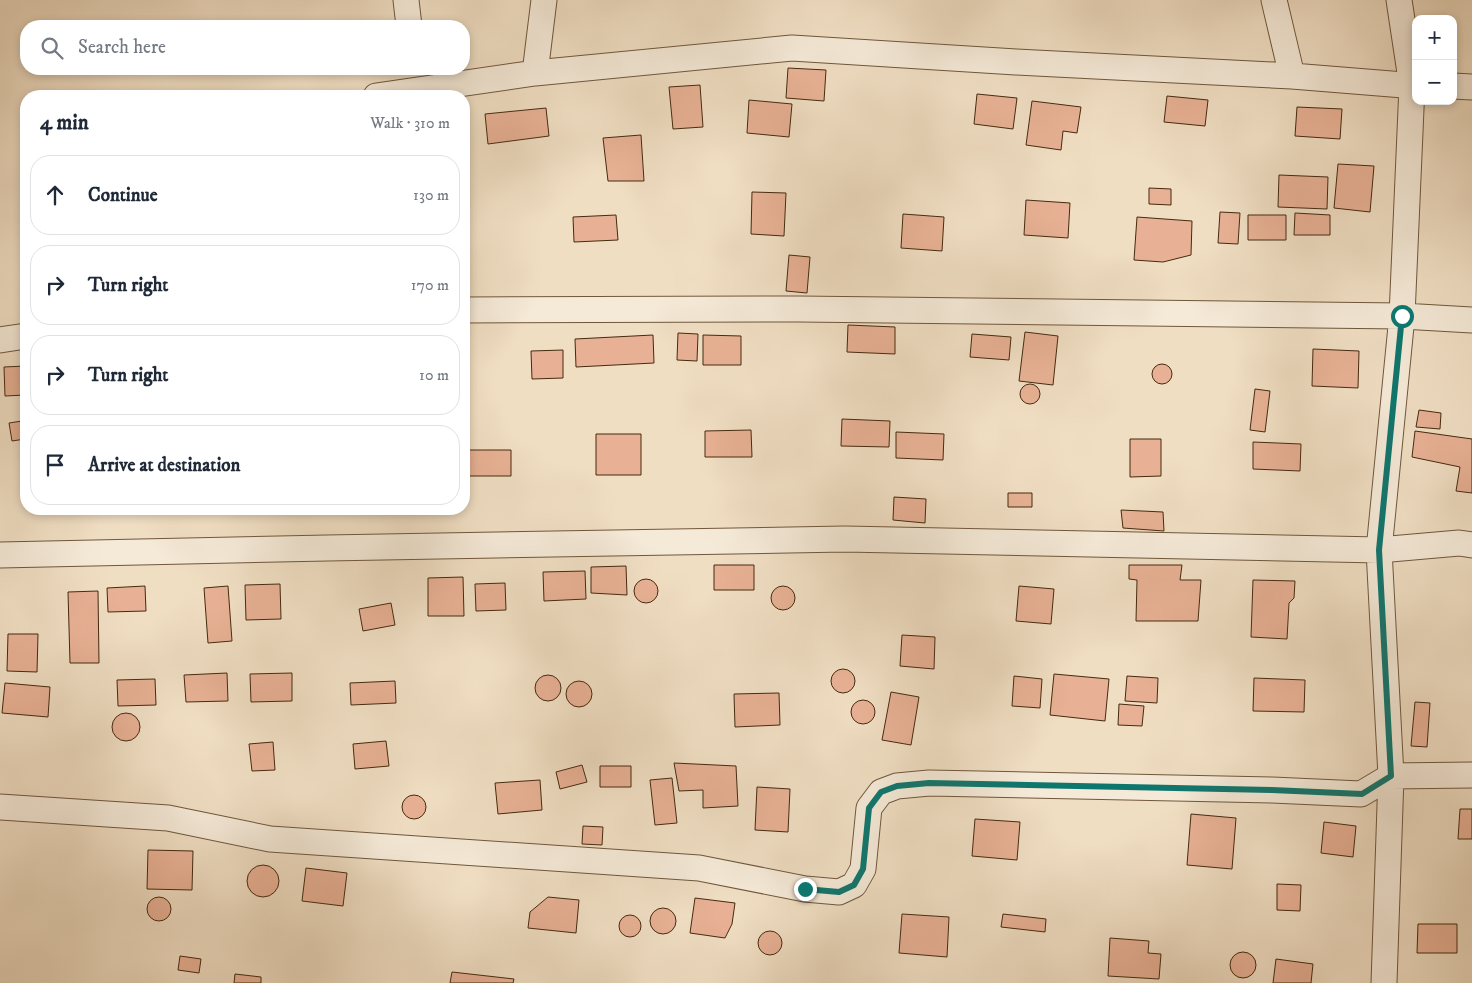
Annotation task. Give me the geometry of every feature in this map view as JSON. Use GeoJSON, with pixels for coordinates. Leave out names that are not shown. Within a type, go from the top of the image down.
{"type":"FeatureCollection","features":[{"type":"Feature","properties":{"kind":"street"},"geometry":{"type":"LineString","coordinates":[[406,0],[408,20]]}},
{"type":"Feature","properties":{"kind":"street"},"geometry":{"type":"LineString","coordinates":[[535,73],[544,0]]}},
{"type":"Feature","properties":{"kind":"street"},"geometry":{"type":"LineString","coordinates":[[1274,0],[1292,76]]}},
{"type":"Feature","properties":{"kind":"street"},"geometry":{"type":"LineString","coordinates":[[1399,0],[1412,75]]}},
{"type":"Feature","properties":{"kind":"street"},"geometry":{"type":"LineString","coordinates":[[390,90],[414,80],[535,73],[792,48],[1292,76],[1412,86]]}},
{"type":"Feature","properties":{"kind":"street"},"geometry":{"type":"LineString","coordinates":[[1457,86],[1472,86]]}},
{"type":"Feature","properties":{"kind":"street"},"geometry":{"type":"LineString","coordinates":[[1384,983],[1391,776],[1379,550],[1402,316],[1413,105]]}},
{"type":"Feature","properties":{"kind":"street"},"geometry":{"type":"LineString","coordinates":[[470,310],[800,309],[1402,316],[1472,320]]}},
{"type":"Feature","properties":{"kind":"street"},"geometry":{"type":"LineString","coordinates":[[0,340],[20,337]]}},
{"type":"Feature","properties":{"kind":"street"},"geometry":{"type":"LineString","coordinates":[[0,555],[337,547],[845,539],[1379,550],[1459,543],[1472,544]]}},
{"type":"Feature","properties":{"kind":"street"},"geometry":{"type":"LineString","coordinates":[[0,807],[168,818],[270,839],[699,868],[805,889],[839,892],[854,885],[863,869],[869,808],[881,792],[897,786],[929,783],[1362,794],[1391,776],[1472,775]]}},
{"type":"Feature","properties":{"kind":"building"},"geometry":{"type":"Polygon","coordinates":[[[788,68],[826,70],[824,101],[786,98],[788,68]]]}},
{"type":"Feature","properties":{"kind":"building"},"geometry":{"type":"Polygon","coordinates":[[[700,85],[703,127],[673,129],[669,87],[700,85]]]}},
{"type":"Feature","properties":{"kind":"building"},"geometry":{"type":"Polygon","coordinates":[[[977,94],[1017,98],[1013,129],[974,124],[977,94]]]}},
{"type":"Feature","properties":{"kind":"building"},"geometry":{"type":"Polygon","coordinates":[[[1167,96],[1208,100],[1205,126],[1164,122],[1167,96]]]}},
{"type":"Feature","properties":{"kind":"building"},"geometry":{"type":"Polygon","coordinates":[[[749,100],[792,104],[789,137],[747,133],[749,100]]]}},
{"type":"Feature","properties":{"kind":"building"},"geometry":{"type":"Polygon","coordinates":[[[1032,101],[1081,107],[1077,133],[1063,131],[1061,150],[1026,145],[1032,101]]]}},
{"type":"Feature","properties":{"kind":"building"},"geometry":{"type":"Polygon","coordinates":[[[1297,107],[1342,109],[1340,139],[1295,136],[1297,107]]]}},
{"type":"Feature","properties":{"kind":"building"},"geometry":{"type":"Polygon","coordinates":[[[546,108],[549,136],[488,144],[485,114],[546,108]]]}},
{"type":"Feature","properties":{"kind":"building"},"geometry":{"type":"Polygon","coordinates":[[[641,135],[644,181],[608,181],[603,138],[641,135]]]}},
{"type":"Feature","properties":{"kind":"building"},"geometry":{"type":"Polygon","coordinates":[[[1338,164],[1374,166],[1370,212],[1334,208],[1338,164]]]}},
{"type":"Feature","properties":{"kind":"building"},"geometry":{"type":"Polygon","coordinates":[[[1279,175],[1328,177],[1327,209],[1278,207],[1279,175]]]}},
{"type":"Feature","properties":{"kind":"building"},"geometry":{"type":"Polygon","coordinates":[[[1149,188],[1171,189],[1171,205],[1149,204],[1149,188]]]}},
{"type":"Feature","properties":{"kind":"building"},"geometry":{"type":"Polygon","coordinates":[[[752,192],[786,193],[784,236],[751,234],[752,192]]]}},
{"type":"Feature","properties":{"kind":"building"},"geometry":{"type":"Polygon","coordinates":[[[1026,200],[1070,203],[1068,238],[1024,235],[1026,200]]]}},
{"type":"Feature","properties":{"kind":"building"},"geometry":{"type":"Polygon","coordinates":[[[1220,212],[1240,213],[1238,244],[1218,243],[1220,212]]]}},
{"type":"Feature","properties":{"kind":"building"},"geometry":{"type":"Polygon","coordinates":[[[1295,213],[1330,215],[1330,235],[1294,235],[1295,213]]]}},
{"type":"Feature","properties":{"kind":"building"},"geometry":{"type":"Polygon","coordinates":[[[903,214],[944,217],[942,251],[901,248],[903,214]]]}},
{"type":"Feature","properties":{"kind":"building"},"geometry":{"type":"Polygon","coordinates":[[[616,215],[618,240],[574,242],[573,217],[616,215]]]}},
{"type":"Feature","properties":{"kind":"building"},"geometry":{"type":"Polygon","coordinates":[[[1248,215],[1286,215],[1286,240],[1248,240],[1248,215]]]}},
{"type":"Feature","properties":{"kind":"building"},"geometry":{"type":"Polygon","coordinates":[[[1137,217],[1192,221],[1191,255],[1163,262],[1134,260],[1137,217]]]}},
{"type":"Feature","properties":{"kind":"building"},"geometry":{"type":"Polygon","coordinates":[[[789,255],[810,257],[807,293],[786,291],[789,255]]]}},
{"type":"Feature","properties":{"kind":"building"},"geometry":{"type":"Polygon","coordinates":[[[848,325],[895,327],[895,354],[847,352],[848,325]]]}},
{"type":"Feature","properties":{"kind":"building"},"geometry":{"type":"Polygon","coordinates":[[[1025,332],[1058,336],[1053,385],[1019,381],[1025,332]]]}},
{"type":"Feature","properties":{"kind":"building"},"geometry":{"type":"Polygon","coordinates":[[[678,333],[698,334],[697,361],[677,360],[678,333]]]}},
{"type":"Feature","properties":{"kind":"building"},"geometry":{"type":"Polygon","coordinates":[[[972,334],[1011,337],[1009,360],[970,357],[972,334]]]}},
{"type":"Feature","properties":{"kind":"building"},"geometry":{"type":"Polygon","coordinates":[[[653,335],[654,363],[576,367],[575,339],[653,335]]]}},
{"type":"Feature","properties":{"kind":"building"},"geometry":{"type":"Polygon","coordinates":[[[703,335],[741,336],[741,365],[703,365],[703,335]]]}},
{"type":"Feature","properties":{"kind":"building"},"geometry":{"type":"Polygon","coordinates":[[[1313,349],[1359,351],[1358,388],[1312,386],[1313,349]]]}},
{"type":"Feature","properties":{"kind":"building"},"geometry":{"type":"Polygon","coordinates":[[[563,350],[563,378],[532,379],[531,351],[563,350]]]}},
{"type":"Feature","properties":{"kind":"building"},"geometry":{"type":"Polygon","coordinates":[[[1158,364],[1166,364],[1172,370],[1172,378],[1166,384],[1158,384],[1152,378],[1152,370],[1158,364]]]}},
{"type":"Feature","properties":{"kind":"building"},"geometry":{"type":"Polygon","coordinates":[[[20,366],[20,395],[5,396],[4,367],[20,366]]]}},
{"type":"Feature","properties":{"kind":"building"},"geometry":{"type":"Polygon","coordinates":[[[1026,384],[1034,384],[1040,390],[1040,398],[1034,404],[1026,404],[1020,398],[1020,390],[1026,384]]]}},
{"type":"Feature","properties":{"kind":"building"},"geometry":{"type":"Polygon","coordinates":[[[1255,389],[1270,391],[1265,432],[1250,430],[1255,389]]]}},
{"type":"Feature","properties":{"kind":"building"},"geometry":{"type":"Polygon","coordinates":[[[1419,410],[1441,413],[1440,429],[1416,427],[1419,410]]]}},
{"type":"Feature","properties":{"kind":"building"},"geometry":{"type":"Polygon","coordinates":[[[842,419],[890,421],[889,447],[841,446],[842,419]]]}},
{"type":"Feature","properties":{"kind":"building"},"geometry":{"type":"Polygon","coordinates":[[[20,421],[20,440],[12,441],[9,423],[20,421]]]}},
{"type":"Feature","properties":{"kind":"building"},"geometry":{"type":"Polygon","coordinates":[[[751,430],[752,457],[705,457],[705,431],[751,430]]]}},
{"type":"Feature","properties":{"kind":"building"},"geometry":{"type":"Polygon","coordinates":[[[1415,431],[1472,439],[1472,493],[1456,491],[1460,467],[1412,457],[1415,431]]]}},
{"type":"Feature","properties":{"kind":"building"},"geometry":{"type":"Polygon","coordinates":[[[896,432],[944,434],[943,460],[896,458],[896,432]]]}},
{"type":"Feature","properties":{"kind":"building"},"geometry":{"type":"Polygon","coordinates":[[[596,434],[641,434],[641,475],[596,475],[596,434]]]}},
{"type":"Feature","properties":{"kind":"building"},"geometry":{"type":"Polygon","coordinates":[[[1130,439],[1161,439],[1161,476],[1130,477],[1130,439]]]}},
{"type":"Feature","properties":{"kind":"building"},"geometry":{"type":"Polygon","coordinates":[[[1253,442],[1301,444],[1300,471],[1253,469],[1253,442]]]}},
{"type":"Feature","properties":{"kind":"building"},"geometry":{"type":"Polygon","coordinates":[[[470,450],[511,450],[511,476],[470,476],[470,450]]]}},
{"type":"Feature","properties":{"kind":"building"},"geometry":{"type":"Polygon","coordinates":[[[1008,493],[1032,493],[1032,507],[1008,507],[1008,493]]]}},
{"type":"Feature","properties":{"kind":"building"},"geometry":{"type":"Polygon","coordinates":[[[894,497],[926,499],[925,523],[893,520],[894,497]]]}},
{"type":"Feature","properties":{"kind":"building"},"geometry":{"type":"Polygon","coordinates":[[[1121,510],[1163,512],[1164,531],[1123,528],[1121,510]]]}},
{"type":"Feature","properties":{"kind":"building"},"geometry":{"type":"Polygon","coordinates":[[[714,565],[754,565],[754,590],[714,590],[714,565]]]}},
{"type":"Feature","properties":{"kind":"building"},"geometry":{"type":"Polygon","coordinates":[[[1129,565],[1182,565],[1180,580],[1201,580],[1198,621],[1136,621],[1137,580],[1129,579],[1129,565]]]}},
{"type":"Feature","properties":{"kind":"building"},"geometry":{"type":"Polygon","coordinates":[[[626,566],[627,595],[591,593],[591,567],[626,566]]]}},
{"type":"Feature","properties":{"kind":"building"},"geometry":{"type":"Polygon","coordinates":[[[585,571],[586,599],[544,601],[543,572],[585,571]]]}},
{"type":"Feature","properties":{"kind":"building"},"geometry":{"type":"Polygon","coordinates":[[[463,577],[464,616],[428,616],[428,578],[463,577]]]}},
{"type":"Feature","properties":{"kind":"building"},"geometry":{"type":"Polygon","coordinates":[[[646,579],[654,583],[658,591],[654,599],[646,603],[638,599],[634,591],[638,583],[646,579]]]}},
{"type":"Feature","properties":{"kind":"building"},"geometry":{"type":"Polygon","coordinates":[[[1253,580],[1295,581],[1294,598],[1289,603],[1287,639],[1251,637],[1253,580]]]}},
{"type":"Feature","properties":{"kind":"building"},"geometry":{"type":"Polygon","coordinates":[[[505,583],[506,610],[476,611],[475,584],[505,583]]]}},
{"type":"Feature","properties":{"kind":"building"},"geometry":{"type":"Polygon","coordinates":[[[280,584],[281,619],[246,620],[245,585],[280,584]]]}},
{"type":"Feature","properties":{"kind":"building"},"geometry":{"type":"Polygon","coordinates":[[[145,586],[146,611],[108,612],[107,588],[145,586]]]}},
{"type":"Feature","properties":{"kind":"building"},"geometry":{"type":"Polygon","coordinates":[[[228,586],[232,641],[208,643],[204,588],[228,586]]]}},
{"type":"Feature","properties":{"kind":"building"},"geometry":{"type":"Polygon","coordinates":[[[783,586],[791,590],[795,598],[791,606],[783,610],[775,606],[771,598],[775,590],[783,586]]]}},
{"type":"Feature","properties":{"kind":"building"},"geometry":{"type":"Polygon","coordinates":[[[1019,586],[1054,589],[1051,624],[1016,621],[1019,586]]]}},
{"type":"Feature","properties":{"kind":"building"},"geometry":{"type":"Polygon","coordinates":[[[98,591],[99,663],[70,663],[68,592],[98,591]]]}},
{"type":"Feature","properties":{"kind":"building"},"geometry":{"type":"Polygon","coordinates":[[[391,603],[395,625],[363,631],[359,609],[391,603]]]}},
{"type":"Feature","properties":{"kind":"building"},"geometry":{"type":"Polygon","coordinates":[[[8,634],[38,634],[37,672],[7,671],[8,634]]]}},
{"type":"Feature","properties":{"kind":"building"},"geometry":{"type":"Polygon","coordinates":[[[902,635],[935,637],[934,669],[900,666],[902,635]]]}},
{"type":"Feature","properties":{"kind":"building"},"geometry":{"type":"Polygon","coordinates":[[[843,669],[851,673],[855,681],[851,689],[843,693],[835,689],[831,681],[835,673],[843,669]]]}},
{"type":"Feature","properties":{"kind":"building"},"geometry":{"type":"Polygon","coordinates":[[[227,673],[228,701],[186,702],[184,675],[227,673]]]}},
{"type":"Feature","properties":{"kind":"building"},"geometry":{"type":"Polygon","coordinates":[[[292,673],[292,701],[251,702],[250,674],[292,673]]]}},
{"type":"Feature","properties":{"kind":"building"},"geometry":{"type":"Polygon","coordinates":[[[1054,674],[1109,679],[1105,721],[1050,715],[1054,674]]]}},
{"type":"Feature","properties":{"kind":"building"},"geometry":{"type":"Polygon","coordinates":[[[548,675],[557,679],[561,688],[557,697],[548,701],[539,697],[535,688],[539,679],[548,675]]]}},
{"type":"Feature","properties":{"kind":"building"},"geometry":{"type":"Polygon","coordinates":[[[1014,676],[1042,679],[1040,708],[1012,706],[1014,676]]]}},
{"type":"Feature","properties":{"kind":"building"},"geometry":{"type":"Polygon","coordinates":[[[1127,676],[1158,678],[1157,703],[1125,701],[1127,676]]]}},
{"type":"Feature","properties":{"kind":"building"},"geometry":{"type":"Polygon","coordinates":[[[1254,678],[1305,680],[1304,712],[1253,711],[1254,678]]]}},
{"type":"Feature","properties":{"kind":"building"},"geometry":{"type":"Polygon","coordinates":[[[155,679],[156,705],[118,706],[117,680],[155,679]]]}},
{"type":"Feature","properties":{"kind":"building"},"geometry":{"type":"Polygon","coordinates":[[[395,681],[396,703],[351,705],[350,683],[395,681]]]}},
{"type":"Feature","properties":{"kind":"building"},"geometry":{"type":"Polygon","coordinates":[[[579,681],[588,685],[592,694],[588,703],[579,707],[570,703],[566,694],[570,685],[579,681]]]}},
{"type":"Feature","properties":{"kind":"building"},"geometry":{"type":"Polygon","coordinates":[[[5,683],[50,687],[48,717],[2,713],[5,683]]]}},
{"type":"Feature","properties":{"kind":"building"},"geometry":{"type":"Polygon","coordinates":[[[891,692],[919,697],[911,745],[882,740],[891,692]]]}},
{"type":"Feature","properties":{"kind":"building"},"geometry":{"type":"Polygon","coordinates":[[[779,693],[780,725],[735,727],[734,694],[779,693]]]}},
{"type":"Feature","properties":{"kind":"building"},"geometry":{"type":"Polygon","coordinates":[[[863,700],[871,704],[875,712],[871,720],[863,724],[855,720],[851,712],[855,704],[863,700]]]}},
{"type":"Feature","properties":{"kind":"building"},"geometry":{"type":"Polygon","coordinates":[[[1415,702],[1430,703],[1427,747],[1411,746],[1415,702]]]}},
{"type":"Feature","properties":{"kind":"building"},"geometry":{"type":"Polygon","coordinates":[[[1119,704],[1144,706],[1142,726],[1118,725],[1119,704]]]}},
{"type":"Feature","properties":{"kind":"building"},"geometry":{"type":"Polygon","coordinates":[[[126,713],[136,717],[140,727],[136,737],[126,741],[116,737],[112,727],[116,717],[126,713]]]}},
{"type":"Feature","properties":{"kind":"building"},"geometry":{"type":"Polygon","coordinates":[[[386,741],[389,766],[355,769],[353,744],[386,741]]]}},
{"type":"Feature","properties":{"kind":"building"},"geometry":{"type":"Polygon","coordinates":[[[273,742],[275,770],[252,771],[249,744],[273,742]]]}},
{"type":"Feature","properties":{"kind":"building"},"geometry":{"type":"Polygon","coordinates":[[[674,763],[736,766],[738,806],[703,808],[703,790],[679,791],[674,763]]]}},
{"type":"Feature","properties":{"kind":"building"},"geometry":{"type":"Polygon","coordinates":[[[582,765],[587,782],[560,789],[556,772],[582,765]]]}},
{"type":"Feature","properties":{"kind":"building"},"geometry":{"type":"Polygon","coordinates":[[[600,766],[631,766],[631,787],[600,787],[600,766]]]}},
{"type":"Feature","properties":{"kind":"building"},"geometry":{"type":"Polygon","coordinates":[[[672,778],[677,823],[655,825],[650,780],[672,778]]]}},
{"type":"Feature","properties":{"kind":"building"},"geometry":{"type":"Polygon","coordinates":[[[540,780],[542,810],[498,814],[495,783],[540,780]]]}},
{"type":"Feature","properties":{"kind":"building"},"geometry":{"type":"Polygon","coordinates":[[[757,787],[790,789],[788,832],[755,830],[757,787]]]}},
{"type":"Feature","properties":{"kind":"building"},"geometry":{"type":"Polygon","coordinates":[[[414,795],[422,799],[426,807],[422,815],[414,819],[406,815],[402,807],[406,799],[414,795]]]}},
{"type":"Feature","properties":{"kind":"building"},"geometry":{"type":"Polygon","coordinates":[[[1460,809],[1472,809],[1472,839],[1458,839],[1460,809]]]}},
{"type":"Feature","properties":{"kind":"building"},"geometry":{"type":"Polygon","coordinates":[[[1191,814],[1236,818],[1232,869],[1187,865],[1191,814]]]}},
{"type":"Feature","properties":{"kind":"building"},"geometry":{"type":"Polygon","coordinates":[[[975,819],[1020,822],[1017,860],[972,856],[975,819]]]}},
{"type":"Feature","properties":{"kind":"building"},"geometry":{"type":"Polygon","coordinates":[[[1324,822],[1356,826],[1353,857],[1321,853],[1324,822]]]}},
{"type":"Feature","properties":{"kind":"building"},"geometry":{"type":"Polygon","coordinates":[[[583,826],[603,827],[602,845],[582,844],[583,826]]]}},
{"type":"Feature","properties":{"kind":"building"},"geometry":{"type":"Polygon","coordinates":[[[148,850],[193,851],[192,890],[147,889],[148,850]]]}},
{"type":"Feature","properties":{"kind":"building"},"geometry":{"type":"Polygon","coordinates":[[[263,865],[269,866],[274,870],[278,875],[278,887],[274,892],[269,896],[263,897],[257,896],[252,892],[248,887],[247,881],[248,875],[252,870],[257,866],[263,865]]]}},
{"type":"Feature","properties":{"kind":"building"},"geometry":{"type":"Polygon","coordinates":[[[306,868],[347,873],[343,906],[302,901],[306,868]]]}},
{"type":"Feature","properties":{"kind":"building"},"geometry":{"type":"Polygon","coordinates":[[[1277,884],[1301,885],[1300,911],[1277,910],[1277,884]]]}},
{"type":"Feature","properties":{"kind":"building"},"geometry":{"type":"Polygon","coordinates":[[[159,897],[167,901],[171,909],[167,917],[159,921],[151,917],[147,909],[151,901],[159,897]]]}},
{"type":"Feature","properties":{"kind":"building"},"geometry":{"type":"Polygon","coordinates":[[[548,897],[579,900],[576,933],[528,928],[530,912],[548,897]]]}},
{"type":"Feature","properties":{"kind":"building"},"geometry":{"type":"Polygon","coordinates":[[[695,898],[735,903],[732,924],[725,938],[690,933],[695,898]]]}},
{"type":"Feature","properties":{"kind":"building"},"geometry":{"type":"Polygon","coordinates":[[[663,908],[672,912],[676,921],[672,930],[663,934],[654,930],[650,921],[654,912],[663,908]]]}},
{"type":"Feature","properties":{"kind":"building"},"geometry":{"type":"Polygon","coordinates":[[[902,914],[949,917],[947,957],[899,953],[902,914]]]}},
{"type":"Feature","properties":{"kind":"building"},"geometry":{"type":"Polygon","coordinates":[[[1003,914],[1046,919],[1045,932],[1001,927],[1003,914]]]}},
{"type":"Feature","properties":{"kind":"building"},"geometry":{"type":"Polygon","coordinates":[[[630,915],[638,918],[641,926],[638,934],[630,937],[622,934],[619,926],[622,918],[630,915]]]}},
{"type":"Feature","properties":{"kind":"building"},"geometry":{"type":"Polygon","coordinates":[[[1418,924],[1457,924],[1457,953],[1417,953],[1418,924]]]}},
{"type":"Feature","properties":{"kind":"building"},"geometry":{"type":"Polygon","coordinates":[[[765,931],[775,931],[782,938],[782,948],[775,955],[765,955],[758,948],[758,938],[765,931]]]}},
{"type":"Feature","properties":{"kind":"building"},"geometry":{"type":"Polygon","coordinates":[[[1110,938],[1149,941],[1148,953],[1161,954],[1159,979],[1108,976],[1110,938]]]}},
{"type":"Feature","properties":{"kind":"building"},"geometry":{"type":"Polygon","coordinates":[[[1243,952],[1252,956],[1256,965],[1252,974],[1243,978],[1234,974],[1230,965],[1234,956],[1243,952]]]}},
{"type":"Feature","properties":{"kind":"building"},"geometry":{"type":"Polygon","coordinates":[[[180,956],[201,959],[199,973],[178,970],[180,956]]]}},
{"type":"Feature","properties":{"kind":"building"},"geometry":{"type":"Polygon","coordinates":[[[1276,959],[1313,964],[1311,983],[1273,983],[1276,959]]]}},
{"type":"Feature","properties":{"kind":"building"},"geometry":{"type":"Polygon","coordinates":[[[452,972],[514,979],[513,983],[450,983],[452,972]]]}},
{"type":"Feature","properties":{"kind":"building"},"geometry":{"type":"Polygon","coordinates":[[[235,974],[261,977],[261,983],[234,983],[235,974]]]}},
{"type":"Feature","properties":{"kind":"route"},"geometry":{"type":"LineString","coordinates":[[805,889],[839,892],[854,885],[863,869],[869,808],[881,792],[897,786],[929,783],[1272,790],[1362,794],[1391,776],[1379,550],[1402,316]]}}]}
